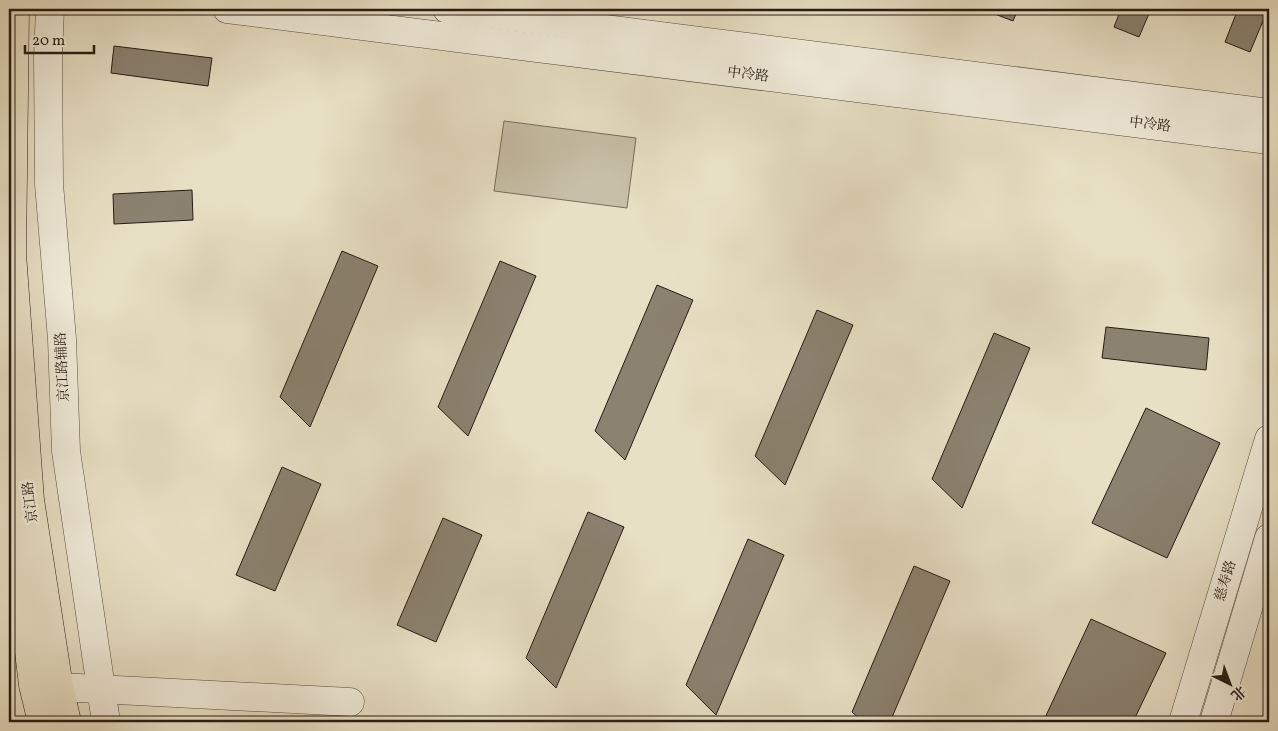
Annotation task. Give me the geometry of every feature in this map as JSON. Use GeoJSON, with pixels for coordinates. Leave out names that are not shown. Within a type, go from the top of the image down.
{"type":"FeatureCollection","features":[{"type":"Feature","properties":{"kind":"main road","name":"京江路"},"geometry":{"type":"LineString","coordinates":[[15,9],[12,254],[30,500],[60,687],[68,722]]}},
{"type":"Feature","properties":{"kind":"main road","name":"京江路"},"geometry":{"type":"LineString","coordinates":[[9,484],[33,685],[42,722]]}},
{"type":"Feature","properties":{"kind":"street","name":"京江路辅路"},"geometry":{"type":"LineString","coordinates":[[50,9],[48,57],[49,184],[62,338],[66,451],[106,722]]}},
{"type":"Feature","properties":{"kind":"street","name":"中冷路"},"geometry":{"type":"LineString","coordinates":[[227,9],[1269,140]]}},
{"type":"Feature","properties":{"kind":"street","name":"中冷路"},"geometry":{"type":"LineString","coordinates":[[447,9],[1269,114]]}},
{"type":"Feature","properties":{"kind":"street","name":"慈寿路"},"geometry":{"type":"LineString","coordinates":[[1183,722],[1269,439]]}},
{"type":"Feature","properties":{"kind":"street","name":"慈寿路"},"geometry":{"type":"LineString","coordinates":[[1214,722],[1269,538]]}},
{"type":"Feature","properties":{"kind":"street"},"geometry":{"type":"LineString","coordinates":[[60,687],[350,702]]}},
{"type":"Feature","properties":{"kind":"shaded area"},"geometry":{"type":"Polygon","coordinates":[[[504,121],[636,138],[627,208],[494,191],[504,121]]]}},
{"type":"Feature","properties":{"kind":"building"},"geometry":{"type":"Polygon","coordinates":[[[988,9],[1018,9],[1013,21],[987,11],[988,9]]]}},
{"type":"Feature","properties":{"kind":"building"},"geometry":{"type":"Polygon","coordinates":[[[1121,9],[1151,9],[1139,37],[1114,27],[1121,9]]]}},
{"type":"Feature","properties":{"kind":"building"},"geometry":{"type":"Polygon","coordinates":[[[1238,9],[1268,9],[1250,52],[1225,42],[1238,9]]]}},
{"type":"Feature","properties":{"kind":"building"},"geometry":{"type":"Polygon","coordinates":[[[114,46],[212,58],[208,86],[111,73],[114,46]]]}},
{"type":"Feature","properties":{"kind":"building"},"geometry":{"type":"Polygon","coordinates":[[[192,190],[193,220],[114,224],[113,194],[192,190]]]}},
{"type":"Feature","properties":{"kind":"building"},"geometry":{"type":"Polygon","coordinates":[[[342,251],[378,266],[310,427],[280,397],[342,251]]]}},
{"type":"Feature","properties":{"kind":"building"},"geometry":{"type":"Polygon","coordinates":[[[500,261],[536,276],[468,436],[438,407],[500,261]]]}},
{"type":"Feature","properties":{"kind":"building"},"geometry":{"type":"Polygon","coordinates":[[[657,285],[693,300],[625,460],[595,431],[657,285]]]}},
{"type":"Feature","properties":{"kind":"building"},"geometry":{"type":"Polygon","coordinates":[[[817,310],[853,325],[785,485],[755,456],[817,310]]]}},
{"type":"Feature","properties":{"kind":"building"},"geometry":{"type":"Polygon","coordinates":[[[1106,327],[1209,338],[1206,370],[1102,358],[1106,327]]]}},
{"type":"Feature","properties":{"kind":"building"},"geometry":{"type":"Polygon","coordinates":[[[994,333],[1030,348],[962,508],[932,479],[994,333]]]}},
{"type":"Feature","properties":{"kind":"building"},"geometry":{"type":"Polygon","coordinates":[[[1146,408],[1220,443],[1167,558],[1092,523],[1146,408]]]}},
{"type":"Feature","properties":{"kind":"building"},"geometry":{"type":"Polygon","coordinates":[[[282,467],[321,484],[275,591],[236,575],[282,467]]]}},
{"type":"Feature","properties":{"kind":"building"},"geometry":{"type":"Polygon","coordinates":[[[588,512],[624,527],[556,688],[526,658],[588,512]]]}},
{"type":"Feature","properties":{"kind":"building"},"geometry":{"type":"Polygon","coordinates":[[[443,518],[482,535],[436,642],[397,625],[443,518]]]}},
{"type":"Feature","properties":{"kind":"building"},"geometry":{"type":"Polygon","coordinates":[[[748,539],[784,555],[716,715],[686,685],[748,539]]]}},
{"type":"Feature","properties":{"kind":"building"},"geometry":{"type":"Polygon","coordinates":[[[914,566],[950,581],[890,722],[863,722],[852,712],[914,566]]]}},
{"type":"Feature","properties":{"kind":"building"},"geometry":{"type":"Polygon","coordinates":[[[1091,619],[1166,653],[1133,722],[1043,722],[1091,619]]]}}]}
